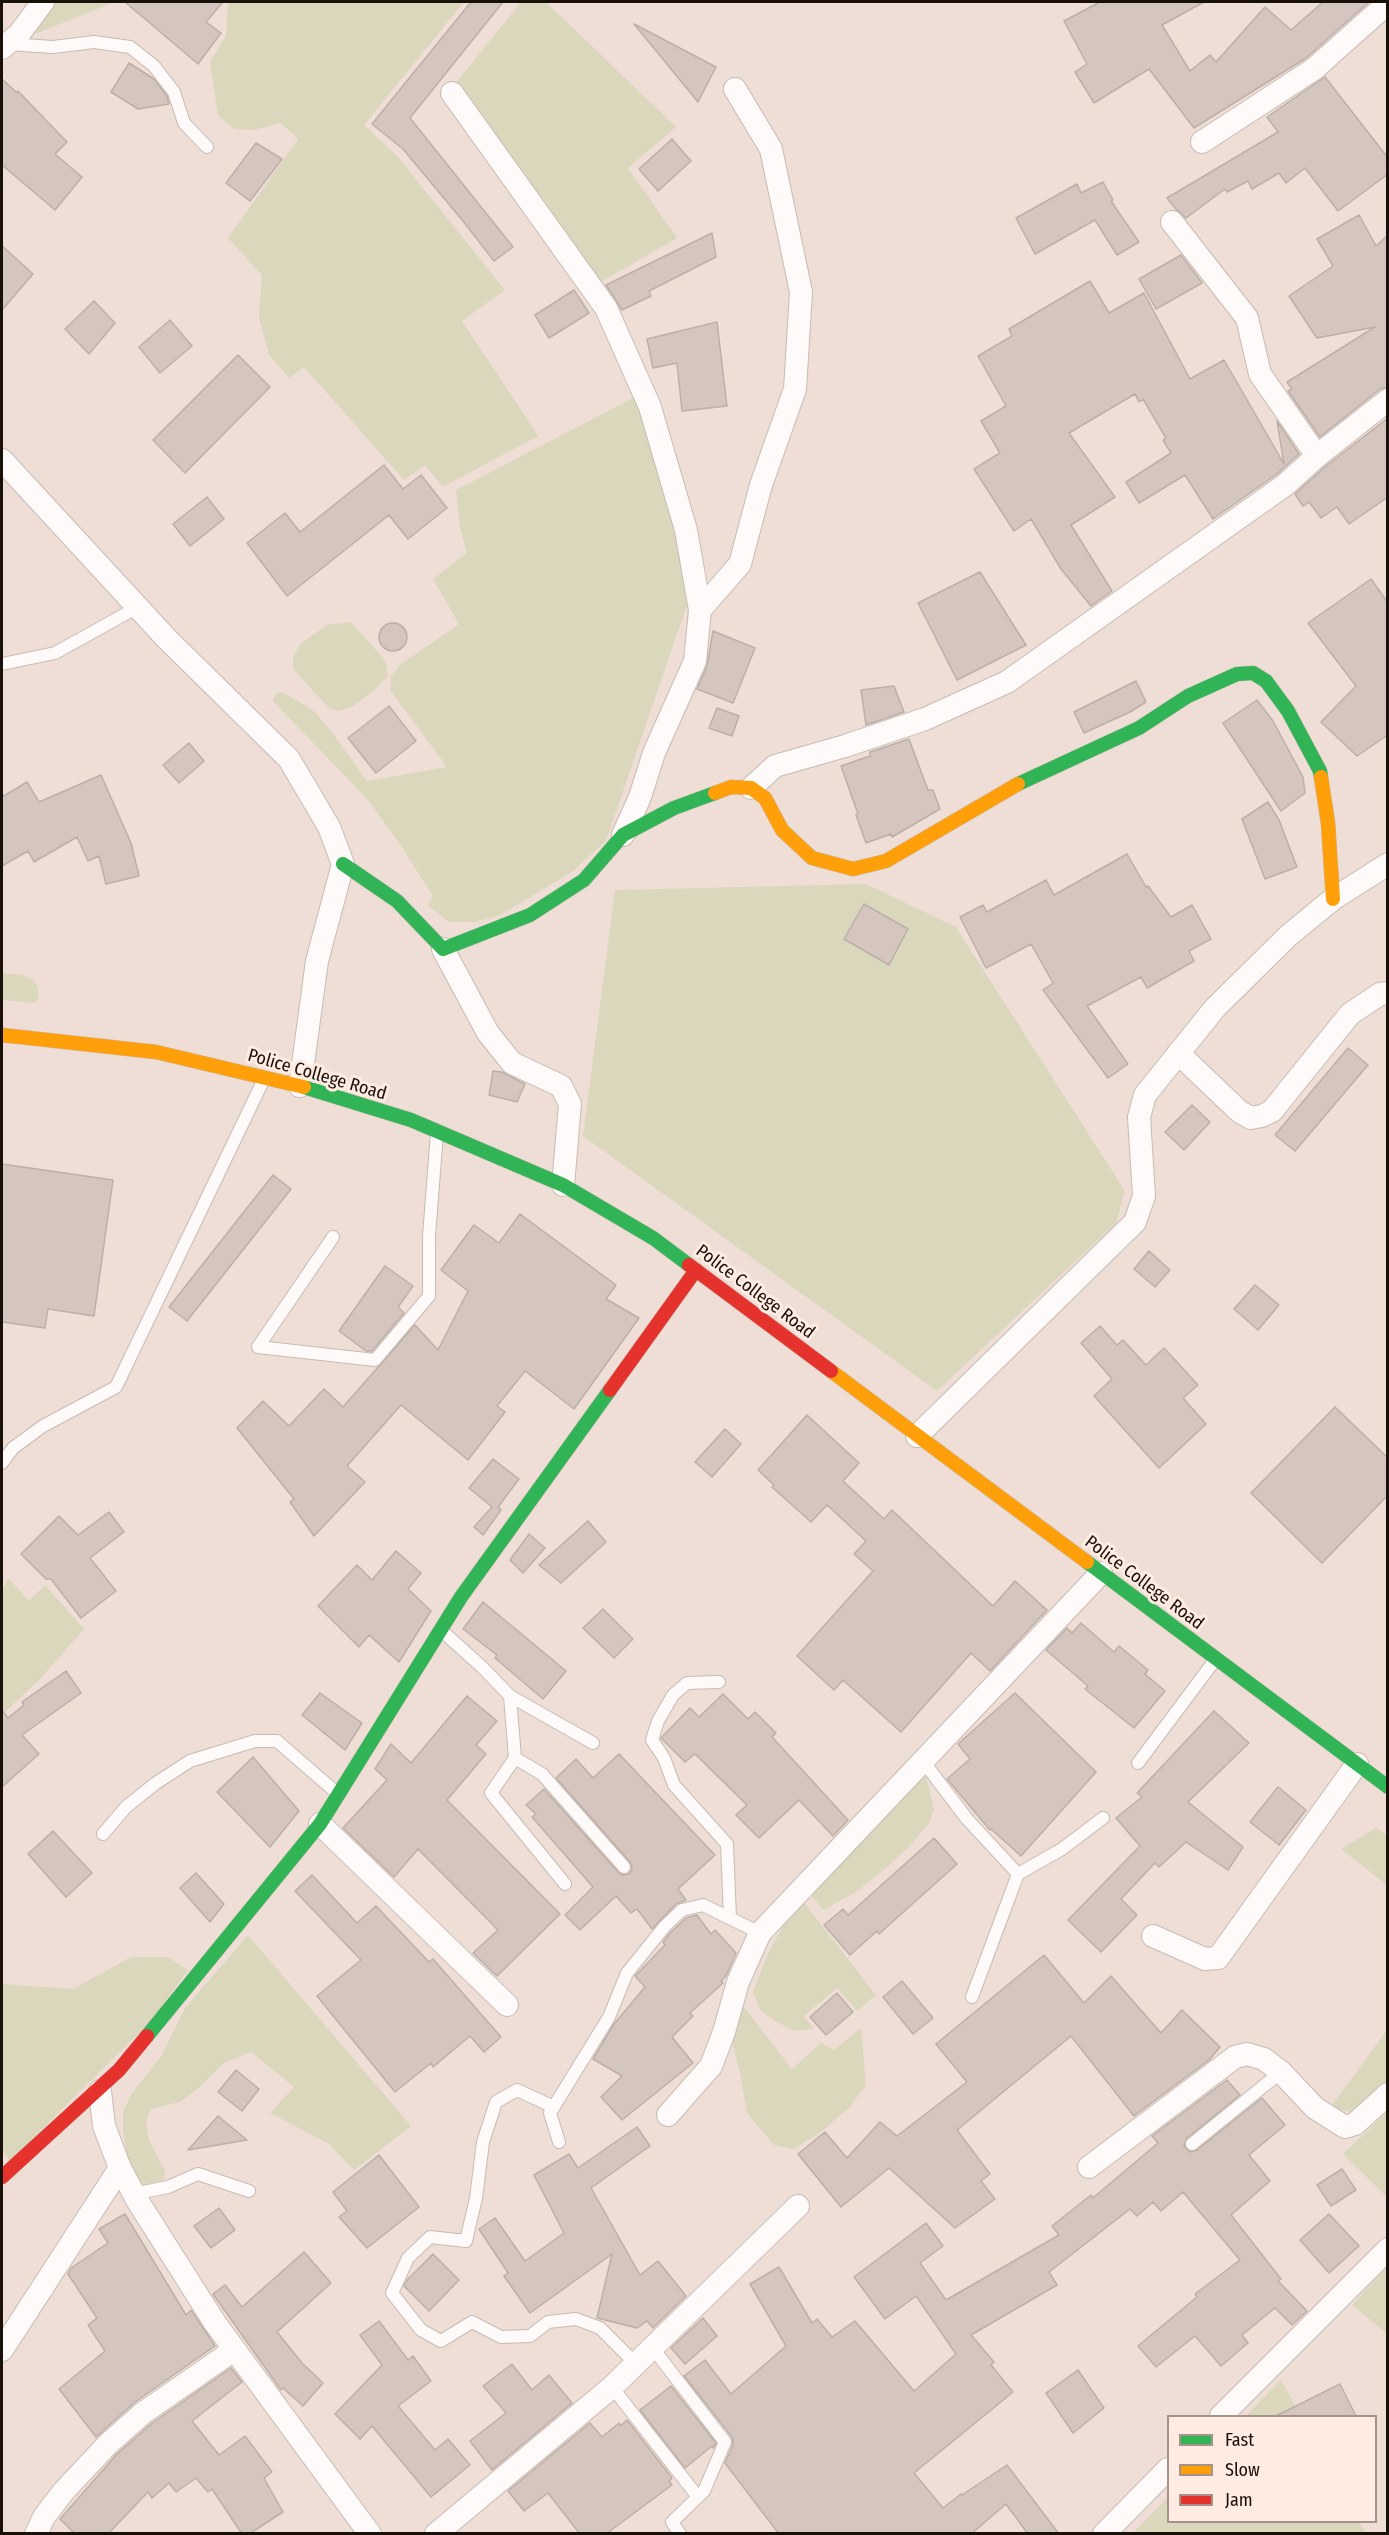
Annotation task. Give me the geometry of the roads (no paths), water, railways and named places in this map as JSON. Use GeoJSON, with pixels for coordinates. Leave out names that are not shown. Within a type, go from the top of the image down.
{"type":"FeatureCollection","features":[{"type":"Feature","properties":{"kind":"street"},"geometry":{"type":"LineString","coordinates":[[4,46],[19,34],[42,2]]}},
{"type":"Feature","properties":{"kind":"street"},"geometry":{"type":"LineString","coordinates":[[1202,142],[1314,69],[1388,3]]}},
{"type":"Feature","properties":{"kind":"street"},"geometry":{"type":"LineString","coordinates":[[700,610],[740,564],[760,485],[795,389],[796,378],[801,292],[771,149],[735,89]]}},
{"type":"Feature","properties":{"kind":"street"},"geometry":{"type":"LineString","coordinates":[[443,949],[530,915],[584,880],[623,836],[640,797],[654,753],[695,661],[700,610],[686,530],[662,444],[650,407],[606,308],[452,93]]}},
{"type":"Feature","properties":{"kind":"street"},"geometry":{"type":"LineString","coordinates":[[1172,222],[1247,318],[1260,374],[1317,456]]}},
{"type":"Feature","properties":{"kind":"street"},"geometry":{"type":"LineString","coordinates":[[751,788],[775,766],[846,746],[925,719],[1007,682],[1286,485],[1317,456],[1388,400]]}},
{"type":"Feature","properties":{"kind":"street"},"geometry":{"type":"LineString","coordinates":[[2,460],[138,607],[289,759],[329,827],[344,864],[397,901],[443,949],[488,1034],[512,1063],[561,1086],[570,1104],[563,1185]]}},
{"type":"Feature","properties":{"kind":"street"},"geometry":{"type":"LineString","coordinates":[[623,836],[674,808],[731,787],[751,788],[765,798],[782,830],[812,858],[853,869],[886,861],[1033,775],[1139,728],[1188,696],[1237,675],[1253,673],[1266,681],[1288,711],[1320,771],[1328,823],[1334,899]]}},
{"type":"Feature","properties":{"kind":"street"},"geometry":{"type":"LineString","coordinates":[[300,1086],[317,961],[344,864]]}},
{"type":"Feature","properties":{"kind":"street"},"geometry":{"type":"LineString","coordinates":[[917,1436],[1134,1222],[1144,1196],[1139,1117],[1145,1095],[1215,1008],[1288,936],[1334,899],[1388,864]]}},
{"type":"Feature","properties":{"kind":"street"},"geometry":{"type":"LineString","coordinates":[[1178,1053],[1240,1112],[1251,1118],[1262,1116],[1272,1111],[1350,1014],[1380,994],[1388,993]]}},
{"type":"Feature","properties":{"kind":"street","name":"Police College Road"},"geometry":{"type":"LineString","coordinates":[[2,1035],[156,1052],[300,1086],[411,1120],[563,1185],[653,1238],[1388,1788]]}},
{"type":"Feature","properties":{"kind":"street"},"geometry":{"type":"LineString","coordinates":[[5,2168],[100,2091],[283,1873],[320,1824],[461,1597],[696,1270]]}},
{"type":"Feature","properties":{"kind":"street"},"geometry":{"type":"LineString","coordinates":[[668,2115],[711,2066],[724,2032],[738,1982],[760,1933],[1101,1573]]}},
{"type":"Feature","properties":{"kind":"street"},"geometry":{"type":"LineString","coordinates":[[1153,1935],[1205,1959],[1218,1958],[1357,1764]]}},
{"type":"Feature","properties":{"kind":"street"},"geometry":{"type":"LineString","coordinates":[[320,1824],[507,2005]]}},
{"type":"Feature","properties":{"kind":"street"},"geometry":{"type":"LineString","coordinates":[[1089,2167],[1235,2057],[1247,2055],[1264,2059],[1281,2072],[1315,2108],[1345,2127],[1355,2124],[1388,2094]]}},
{"type":"Feature","properties":{"kind":"street"},"geometry":{"type":"LineString","coordinates":[[100,2091],[104,2126],[133,2194],[215,2323],[370,2534]]}},
{"type":"Feature","properties":{"kind":"street"},"geometry":{"type":"LineString","coordinates":[[2,2350],[120,2168]]}},
{"type":"Feature","properties":{"kind":"street"},"geometry":{"type":"LineString","coordinates":[[436,2534],[612,2387],[798,2206]]}},
{"type":"Feature","properties":{"kind":"street"},"geometry":{"type":"LineString","coordinates":[[1222,2415],[1388,2249]]}},
{"type":"Feature","properties":{"kind":"street"},"geometry":{"type":"LineString","coordinates":[[36,2534],[44,2517],[63,2492],[108,2444],[143,2413],[234,2350]]}},
{"type":"Feature","properties":{"kind":"street"},"geometry":{"type":"LineString","coordinates":[[1104,2534],[1167,2470]]}},
{"type":"Feature","properties":{"kind":"lane"},"geometry":{"type":"LineString","coordinates":[[4,46],[53,47],[94,42],[130,47],[154,66],[174,92],[184,123],[207,147]]}},
{"type":"Feature","properties":{"kind":"lane"},"geometry":{"type":"LineString","coordinates":[[2,664],[56,653],[138,607]]}},
{"type":"Feature","properties":{"kind":"lane"},"geometry":{"type":"LineString","coordinates":[[2,1463],[13,1448],[43,1426],[116,1387],[264,1078]]}},
{"type":"Feature","properties":{"kind":"lane"},"geometry":{"type":"LineString","coordinates":[[333,1237],[258,1347],[375,1360],[429,1296],[429,1236],[438,1131]]}},
{"type":"Feature","properties":{"kind":"lane"},"geometry":{"type":"LineString","coordinates":[[441,1630],[510,1696],[593,1743]]}},
{"type":"Feature","properties":{"kind":"lane"},"geometry":{"type":"LineString","coordinates":[[1138,1763],[1216,1659]]}},
{"type":"Feature","properties":{"kind":"lane"},"geometry":{"type":"LineString","coordinates":[[719,1682],[687,1683],[673,1695],[658,1720],[651,1740],[664,1758],[674,1785],[728,1844],[730,1918]]}},
{"type":"Feature","properties":{"kind":"lane"},"geometry":{"type":"LineString","coordinates":[[510,1696],[515,1758],[491,1793],[565,1884]]}},
{"type":"Feature","properties":{"kind":"lane"},"geometry":{"type":"LineString","coordinates":[[103,1834],[126,1807],[156,1783],[190,1761],[255,1741],[278,1741],[339,1794]]}},
{"type":"Feature","properties":{"kind":"lane"},"geometry":{"type":"LineString","coordinates":[[515,1758],[542,1774],[624,1867]]}},
{"type":"Feature","properties":{"kind":"lane"},"geometry":{"type":"LineString","coordinates":[[923,1761],[967,1819],[1018,1874]]}},
{"type":"Feature","properties":{"kind":"lane"},"geometry":{"type":"LineString","coordinates":[[972,1997],[1018,1874],[1062,1849],[1103,1818]]}},
{"type":"Feature","properties":{"kind":"lane"},"geometry":{"type":"LineString","coordinates":[[559,2142],[550,2113],[609,2017],[627,1973],[665,1926],[682,1910],[703,1905],[760,1933]]}},
{"type":"Feature","properties":{"kind":"lane"},"geometry":{"type":"LineString","coordinates":[[1192,2144],[1281,2072]]}},
{"type":"Feature","properties":{"kind":"lane"},"geometry":{"type":"LineString","coordinates":[[554,2107],[517,2090],[496,2102],[483,2142],[476,2198],[465,2241],[430,2237],[408,2258],[392,2293],[421,2330],[441,2341],[472,2322],[501,2337],[530,2336],[548,2322],[576,2319],[600,2328],[636,2364]]}},
{"type":"Feature","properties":{"kind":"lane"},"geometry":{"type":"LineString","coordinates":[[133,2194],[168,2187],[198,2174],[249,2191]]}},
{"type":"Feature","properties":{"kind":"lane"},"geometry":{"type":"LineString","coordinates":[[652,2348],[724,2442],[704,2491],[672,2522],[680,2534]]}},
{"type":"Feature","properties":{"kind":"lane"},"geometry":{"type":"LineString","coordinates":[[612,2387],[698,2497]]}}]}
